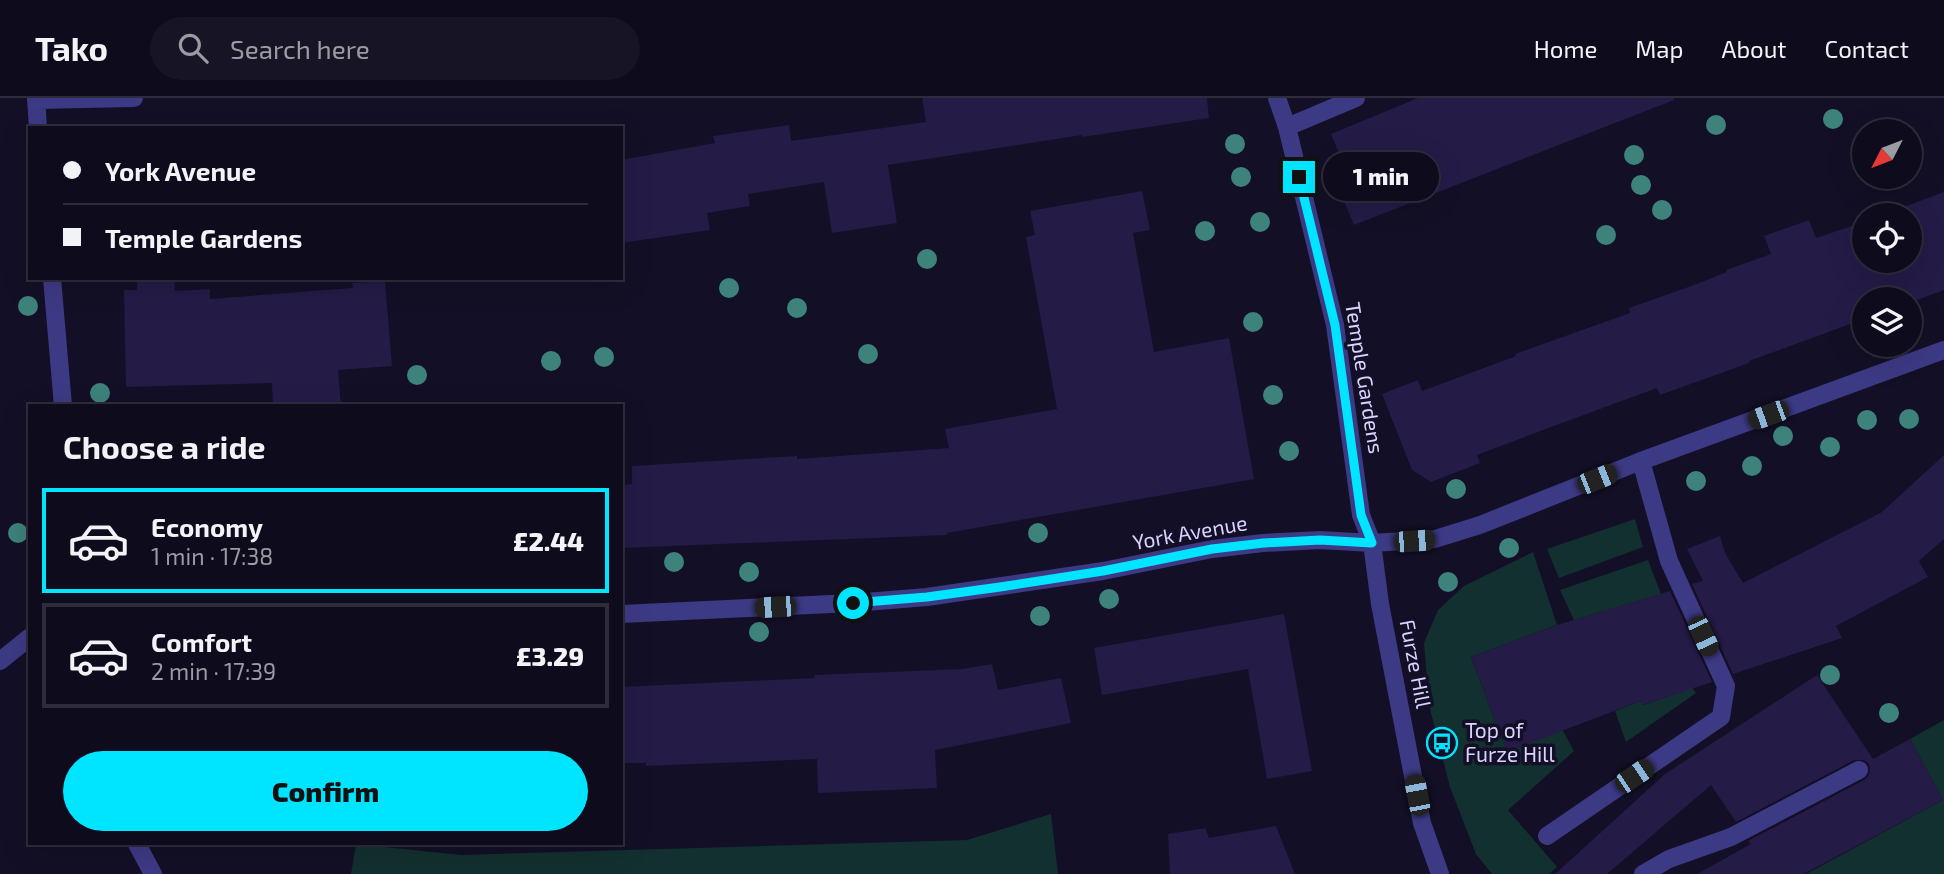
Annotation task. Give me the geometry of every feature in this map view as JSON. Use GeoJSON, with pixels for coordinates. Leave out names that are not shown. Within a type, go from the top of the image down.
{"type":"FeatureCollection","features":[{"type":"Feature","properties":{"kind":"street"},"geometry":{"type":"LineString","coordinates":[[38,126],[36,99],[134,98]]}},
{"type":"Feature","properties":{"kind":"street","name":"Temple Gardens"},"geometry":{"type":"LineString","coordinates":[[1277,98],[1287,127],[1335,325],[1361,515],[1372,543]]}},
{"type":"Feature","properties":{"kind":"street"},"geometry":{"type":"LineString","coordinates":[[1287,127],[1356,98]]}},
{"type":"Feature","properties":{"kind":"street"},"geometry":{"type":"LineString","coordinates":[[52,280],[63,404]]}},
{"type":"Feature","properties":{"kind":"street","name":"York Avenue"},"geometry":{"type":"LineString","coordinates":[[623,614],[927,597],[1090,573],[1212,549],[1264,543],[1320,540],[1372,543],[1435,539],[1480,525],[1642,461],[1944,350]]}},
{"type":"Feature","properties":{"kind":"street"},"geometry":{"type":"LineString","coordinates":[[1547,836],[1721,718],[1726,686],[1669,561],[1642,461]]}},
{"type":"Feature","properties":{"kind":"street","name":"Furze Hill"},"geometry":{"type":"LineString","coordinates":[[1372,543],[1380,604],[1422,823],[1440,874]]}},
{"type":"Feature","properties":{"kind":"street"},"geometry":{"type":"LineString","coordinates":[[0,661],[28,639]]}},
{"type":"Feature","properties":{"kind":"street"},"geometry":{"type":"LineString","coordinates":[[1643,874],[1669,859],[1731,837],[1859,770]]}},
{"type":"Feature","properties":{"kind":"street"},"geometry":{"type":"LineString","coordinates":[[138,845],[153,874]]}},
{"type":"Feature","properties":{"kind":"green space"},"geometry":{"type":"Polygon","coordinates":[[[1635,519],[1643,547],[1559,578],[1547,549],[1635,519]]]}},
{"type":"Feature","properties":{"kind":"green space"},"geometry":{"type":"Polygon","coordinates":[[[1533,552],[1557,625],[1471,657],[1507,752],[1562,729],[1574,751],[1508,810],[1557,867],[1549,874],[1492,874],[1476,854],[1450,787],[1429,705],[1424,643],[1438,610],[1464,586],[1533,552]]]}},
{"type":"Feature","properties":{"kind":"green space"},"geometry":{"type":"Polygon","coordinates":[[[1648,560],[1661,594],[1574,620],[1560,590],[1648,560]]]}},
{"type":"Feature","properties":{"kind":"green space"},"geometry":{"type":"Polygon","coordinates":[[[1692,688],[1696,693],[1626,742],[1615,711],[1640,701],[1644,705],[1692,688]]]}},
{"type":"Feature","properties":{"kind":"green space"},"geometry":{"type":"Polygon","coordinates":[[[1944,720],[1944,874],[1806,874],[1943,800],[1910,739],[1944,720]]]}},
{"type":"Feature","properties":{"kind":"green space"},"geometry":{"type":"Polygon","coordinates":[[[1051,814],[1058,874],[351,874],[356,845],[461,855],[967,840],[1051,814]]]}},
{"type":"Feature","properties":{"kind":"building"},"geometry":{"type":"Polygon","coordinates":[[[922,98],[1207,98],[1209,118],[888,165],[897,223],[832,233],[824,182],[748,194],[750,206],[707,213],[710,230],[623,243],[623,160],[715,143],[713,136],[789,125],[791,141],[926,122],[922,98]]]}},
{"type":"Feature","properties":{"kind":"building"},"geometry":{"type":"Polygon","coordinates":[[[1418,98],[1674,100],[1354,225],[1331,170],[1344,165],[1331,134],[1418,98]]]}},
{"type":"Feature","properties":{"kind":"building"},"geometry":{"type":"Polygon","coordinates":[[[1142,191],[1150,230],[1133,233],[1154,352],[1229,338],[1254,479],[947,535],[623,548],[623,485],[632,484],[632,466],[797,456],[797,459],[949,448],[945,429],[1057,409],[1026,237],[1035,235],[1030,211],[1142,191]]]}},
{"type":"Feature","properties":{"kind":"building"},"geometry":{"type":"Polygon","coordinates":[[[1944,192],[1944,290],[1922,298],[1922,287],[1852,287],[1852,323],[1660,395],[1657,388],[1543,430],[1477,455],[1480,463],[1431,482],[1412,470],[1382,394],[1418,380],[1422,391],[1630,313],[1629,308],[1771,254],[1764,236],[1809,220],[1816,238],[1852,226],[1852,273],[1922,273],[1922,203],[1914,203],[1944,192]]]}},
{"type":"Feature","properties":{"kind":"building"},"geometry":{"type":"Polygon","coordinates":[[[137,280],[174,280],[175,291],[210,289],[210,299],[353,288],[352,283],[385,281],[392,366],[338,370],[341,404],[273,404],[272,383],[126,387],[124,290],[137,290],[137,280]]]}},
{"type":"Feature","properties":{"kind":"building"},"geometry":{"type":"Polygon","coordinates":[[[1944,455],[1944,539],[1919,561],[1928,577],[1836,626],[1842,638],[1733,674],[1692,584],[1703,581],[1687,549],[1720,536],[1725,553],[1743,583],[1882,512],[1944,455]]]}},
{"type":"Feature","properties":{"kind":"building"},"geometry":{"type":"Polygon","coordinates":[[[1670,591],[1712,682],[1643,705],[1640,701],[1507,752],[1471,657],[1557,625],[1670,591]]]}},
{"type":"Feature","properties":{"kind":"building"},"geometry":{"type":"Polygon","coordinates":[[[1284,614],[1312,771],[1267,779],[1248,669],[1102,695],[1094,648],[1284,614]]]}},
{"type":"Feature","properties":{"kind":"building"},"geometry":{"type":"Polygon","coordinates":[[[992,664],[998,690],[1061,678],[1071,723],[935,750],[937,788],[818,793],[817,759],[646,766],[646,763],[623,763],[623,687],[963,669],[992,664]]]}},
{"type":"Feature","properties":{"kind":"building"},"geometry":{"type":"Polygon","coordinates":[[[1817,675],[1873,759],[1910,739],[1943,800],[1804,874],[1697,874],[1751,844],[1748,841],[1864,780],[1870,770],[1869,764],[1864,760],[1854,760],[1736,822],[1711,785],[1607,874],[1555,874],[1665,774],[1817,675]]]}},
{"type":"Feature","properties":{"kind":"building"},"geometry":{"type":"Polygon","coordinates":[[[1276,826],[1295,874],[1170,874],[1168,834],[1205,828],[1209,838],[1276,826]]]}},
{"type":"Feature","properties":{"kind":"place","name":"Top of Furze Hill"},"geometry":{"type":"Point","coordinates":[1442,743]}},
{"type":"Feature","properties":{"kind":"route"},"geometry":{"type":"LineString","coordinates":[[853,603],[1000,587],[1103,571],[1212,549],[1320,540],[1372,543],[1361,515],[1335,325],[1299,177]]}}]}
